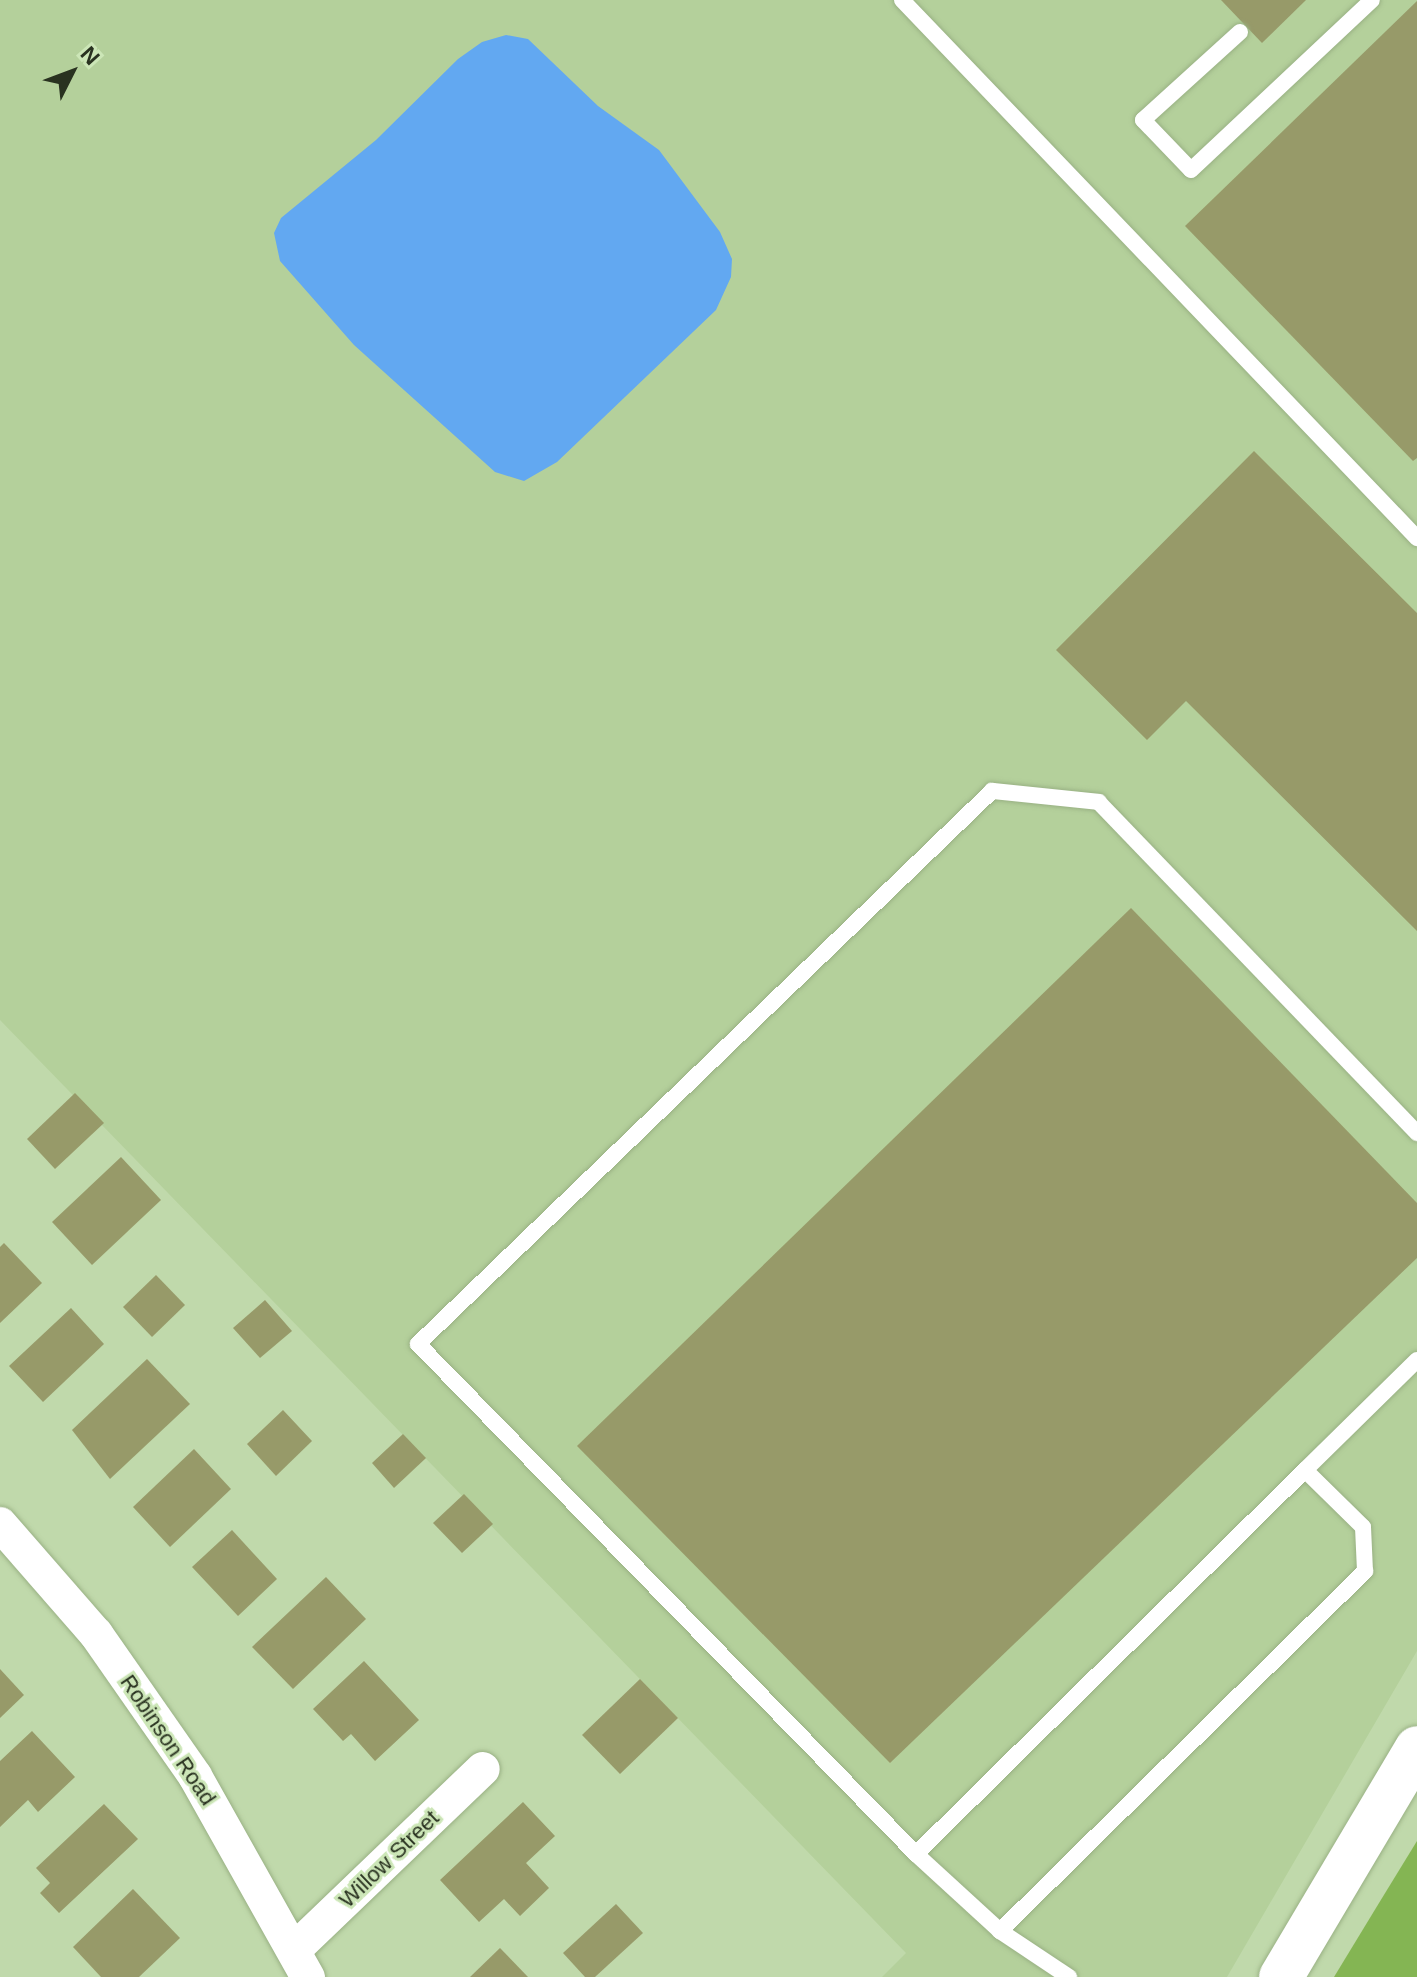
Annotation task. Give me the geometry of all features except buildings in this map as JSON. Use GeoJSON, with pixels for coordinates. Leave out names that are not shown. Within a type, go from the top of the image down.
{"type":"FeatureCollection","features":[{"type":"Feature","properties":{"kind":"main road"},"geometry":{"type":"LineString","coordinates":[[1281,1977],[1417,1748]]}},
{"type":"Feature","properties":{"kind":"street","name":"Robinson Road"},"geometry":{"type":"LineString","coordinates":[[0,1524],[96,1634],[177,1750],[301,1963]]}},
{"type":"Feature","properties":{"kind":"street","name":"Willow Street"},"geometry":{"type":"LineString","coordinates":[[301,1963],[483,1769]]}},
{"type":"Feature","properties":{"kind":"lane"},"geometry":{"type":"LineString","coordinates":[[902,0],[1417,538]]}},
{"type":"Feature","properties":{"kind":"lane"},"geometry":{"type":"LineString","coordinates":[[1240,32],[1143,120],[1191,170],[1372,0]]}},
{"type":"Feature","properties":{"kind":"lane"},"geometry":{"type":"LineString","coordinates":[[1069,1977],[1000,1931],[916,1854],[418,1344],[992,791],[1099,802],[1417,1133]]}},
{"type":"Feature","properties":{"kind":"lane"},"geometry":{"type":"LineString","coordinates":[[916,1854],[1417,1360]]}},
{"type":"Feature","properties":{"kind":"lane"},"geometry":{"type":"LineString","coordinates":[[1000,1931],[1365,1571],[1363,1527],[1305,1470]]}},
{"type":"Feature","properties":{"kind":"shaded area"},"geometry":{"type":"Polygon","coordinates":[[[0,0],[1417,0],[1417,1651],[1227,1977],[882,1977],[906,1953],[0,1020],[0,0]]]}},
{"type":"Feature","properties":{"kind":"green space"},"geometry":{"type":"Polygon","coordinates":[[[1417,1841],[1417,1977],[1334,1977],[1379,1903],[1417,1841]]]}},
{"type":"Feature","properties":{"kind":"water"},"geometry":{"type":"Polygon","coordinates":[[[506,35],[528,39],[598,106],[659,150],[720,232],[732,259],[731,277],[716,310],[557,462],[524,481],[495,472],[354,345],[280,261],[274,233],[281,218],[376,140],[458,59],[482,42],[506,35]]]}}]}
